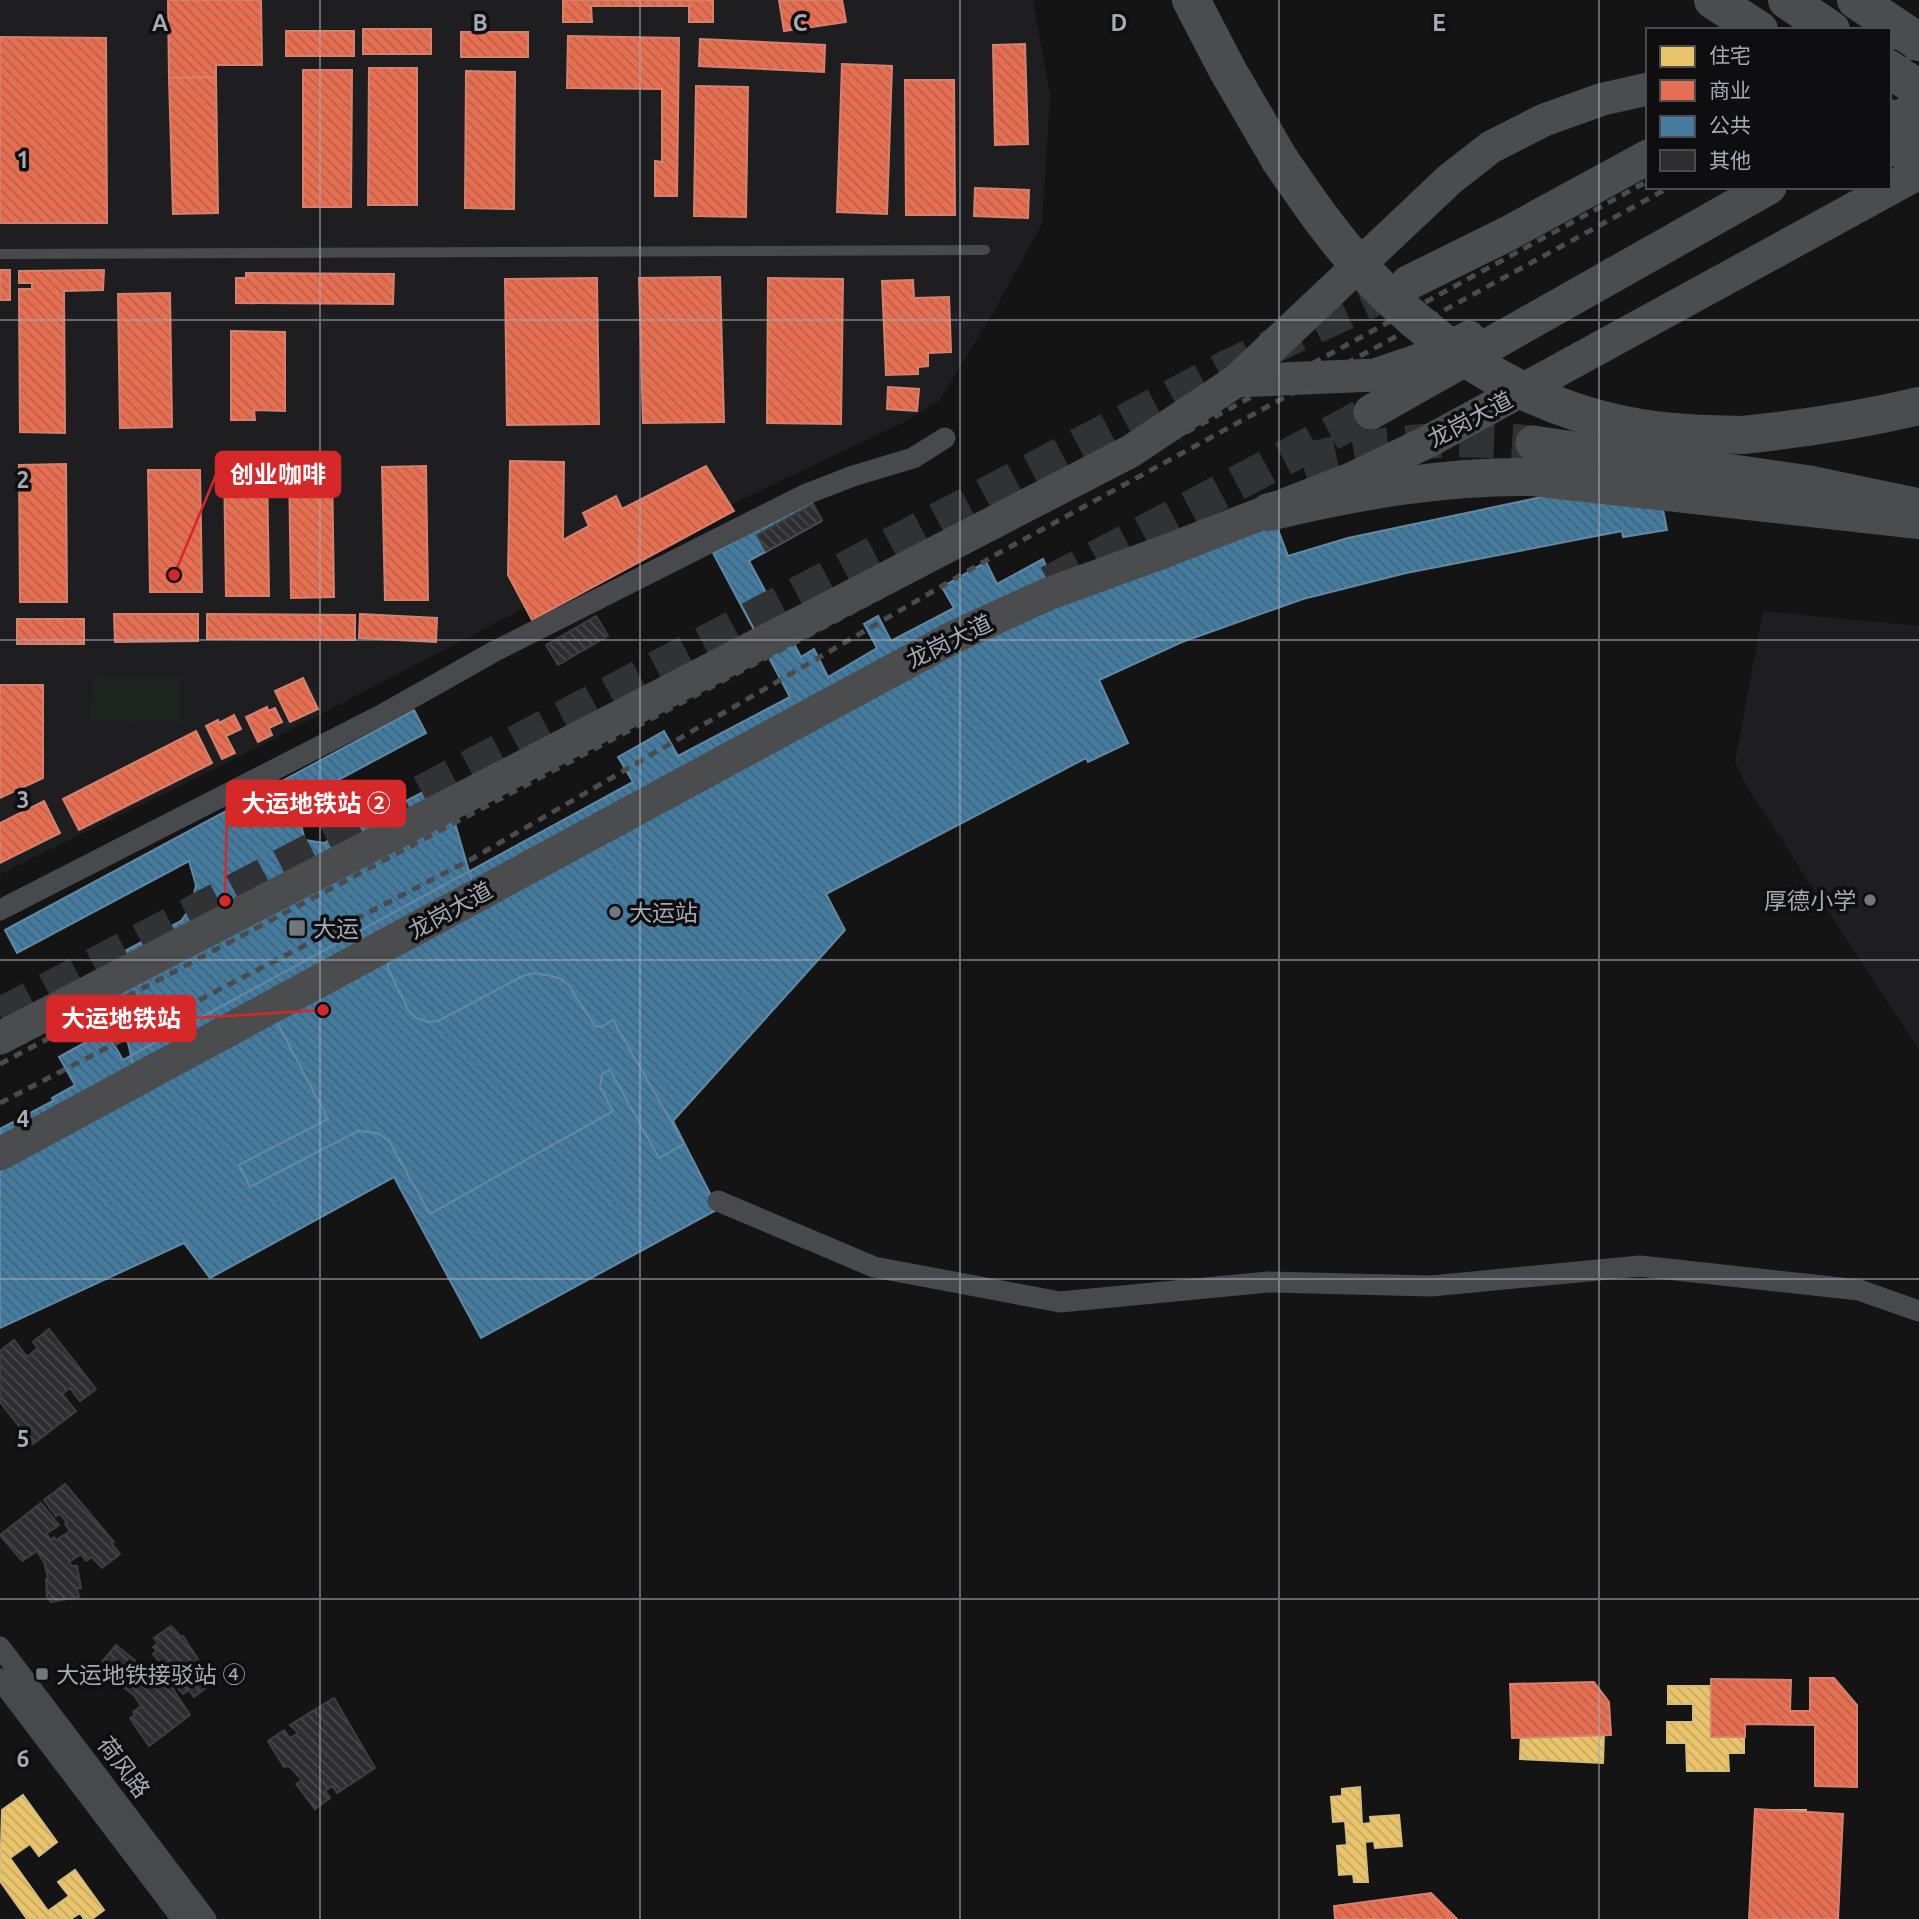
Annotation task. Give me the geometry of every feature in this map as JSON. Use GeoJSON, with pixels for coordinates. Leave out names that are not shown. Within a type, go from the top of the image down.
{"type":"FeatureCollection","features":[{"type":"Feature","properties":{"kind":"highway"},"geometry":{"type":"LineString","coordinates":[[1191,0],[1228,71],[1280,160],[1327,226],[1375,282],[1412,318],[1486,373],[1535,397],[1583,415],[1627,426],[1681,433],[1742,435],[1828,425],[1919,406]]}},
{"type":"Feature","properties":{"kind":"highway"},"geometry":{"type":"LineString","coordinates":[[1685,0],[1725,28]]}},
{"type":"Feature","properties":{"kind":"highway"},"geometry":{"type":"LineString","coordinates":[[1713,0],[1756,28]]}},
{"type":"Feature","properties":{"kind":"highway"},"geometry":{"type":"LineString","coordinates":[[1787,0],[1828,28]]}},
{"type":"Feature","properties":{"kind":"highway"},"geometry":{"type":"LineString","coordinates":[[1856,0],[1919,43]]}},
{"type":"Feature","properties":{"kind":"highway"},"geometry":{"type":"LineString","coordinates":[[1891,29],[1919,15]]}},
{"type":"Feature","properties":{"kind":"highway"},"geometry":{"type":"LineString","coordinates":[[1891,70],[1919,91]]}},
{"type":"Feature","properties":{"kind":"highway"},"geometry":{"type":"LineString","coordinates":[[1891,122],[1919,108]]}},
{"type":"Feature","properties":{"kind":"highway"},"geometry":{"type":"LineString","coordinates":[[1891,118],[1919,138]]}},
{"type":"Feature","properties":{"kind":"highway"},"geometry":{"type":"LineString","coordinates":[[1891,142],[1919,162]]}},
{"type":"Feature","properties":{"kind":"highway"},"geometry":{"type":"LineString","coordinates":[[1408,283],[1510,233],[1646,158]]}},
{"type":"Feature","properties":{"kind":"highway"},"geometry":{"type":"LineString","coordinates":[[1371,412],[1765,189]]}},
{"type":"Feature","properties":{"kind":"highway"},"geometry":{"type":"LineString","coordinates":[[1534,443],[1810,483],[1919,506]]}},
{"type":"Feature","properties":{"kind":"highway"},"geometry":{"type":"LineString","coordinates":[[1269,512],[1376,489],[1484,477],[1532,477],[1919,520]]}},
{"type":"Feature","properties":{"kind":"main road"},"geometry":{"type":"LineString","coordinates":[[0,1038],[1130,451],[1236,381],[1450,179],[1491,146],[1544,120],[1603,99],[1646,89]]}},
{"type":"Feature","properties":{"kind":"main road"},"geometry":{"type":"LineString","coordinates":[[1891,109],[1919,91]]}},
{"type":"Feature","properties":{"kind":"main road","name":"龙岗大道"},"geometry":{"type":"LineString","coordinates":[[1891,188],[1919,173]]}},
{"type":"Feature","properties":{"kind":"main road"},"geometry":{"type":"LineString","coordinates":[[1236,381],[1376,375],[1437,354],[1741,189]]}},
{"type":"Feature","properties":{"kind":"main road","name":"龙岗大道"},"geometry":{"type":"LineString","coordinates":[[0,1154],[954,637],[1048,594],[1353,478],[1429,441],[1890,189]]}},
{"type":"Feature","properties":{"kind":"street"},"geometry":{"type":"LineString","coordinates":[[0,910],[385,713],[495,651],[791,501],[853,476],[913,458],[945,438]]}},
{"type":"Feature","properties":{"kind":"street"},"geometry":{"type":"LineString","coordinates":[[718,1201],[874,1267],[1060,1302],[1268,1282],[1431,1286],[1640,1266],[1859,1290],[1919,1311]]}},
{"type":"Feature","properties":{"kind":"street","name":"荷风路"},"geometry":{"type":"LineString","coordinates":[[0,1647],[206,1919]]}},
{"type":"Feature","properties":{"kind":"street","name":"荷风路"},"geometry":{"type":"LineString","coordinates":[[0,1679],[182,1919]]}},
{"type":"Feature","properties":{"kind":"lane"},"geometry":{"type":"LineString","coordinates":[[0,254],[985,250]]}},
{"type":"Feature","properties":{"kind":"shaded area"},"geometry":{"type":"Polygon","coordinates":[[[0,0],[1033,0],[1050,95],[1042,224],[993,313],[939,401],[904,422],[632,552],[236,758],[0,874],[0,0]]]}},
{"type":"Feature","properties":{"kind":"shaded area","name":"厚德小学"},"geometry":{"type":"Polygon","coordinates":[[[1763,611],[1919,626],[1919,1050],[1746,786],[1735,762],[1763,611]]]}},
{"type":"Feature","properties":{"kind":"shaded area"},"geometry":{"type":"Polygon","coordinates":[[[92,676],[180,678],[180,722],[91,720],[92,676]]]}},
{"type":"Feature","properties":{"kind":"building: 住宅"},"geometry":{"type":"Polygon","coordinates":[[[1668,1686],[1715,1686],[1716,1725],[1744,1725],[1744,1753],[1728,1753],[1729,1771],[1687,1771],[1686,1743],[1667,1743],[1667,1722],[1693,1722],[1693,1704],[1668,1704],[1668,1686]]]}},
{"type":"Feature","properties":{"kind":"building: 住宅"},"geometry":{"type":"Polygon","coordinates":[[[1530,1694],[1581,1696],[1579,1730],[1604,1731],[1603,1763],[1520,1759],[1521,1729],[1548,1731],[1548,1705],[1530,1705],[1530,1694]]]}},
{"type":"Feature","properties":{"kind":"building: 住宅"},"geometry":{"type":"Polygon","coordinates":[[[1360,1787],[1362,1824],[1371,1823],[1370,1817],[1399,1815],[1402,1846],[1375,1848],[1374,1841],[1365,1842],[1368,1882],[1354,1882],[1353,1874],[1339,1875],[1337,1846],[1347,1845],[1345,1821],[1333,1822],[1331,1797],[1342,1796],[1342,1789],[1360,1787]]]}},
{"type":"Feature","properties":{"kind":"building: 住宅"},"geometry":{"type":"Polygon","coordinates":[[[23,1795],[57,1842],[39,1856],[30,1844],[10,1858],[48,1911],[69,1896],[58,1882],[75,1870],[104,1910],[92,1919],[84,1919],[80,1913],[71,1919],[27,1919],[0,1881],[2,1810],[23,1795]]]}},
{"type":"Feature","properties":{"kind":"building: 住宅"},"geometry":{"type":"Polygon","coordinates":[[[1758,1810],[1806,1810],[1806,1848],[1835,1849],[1835,1877],[1819,1877],[1819,1895],[1777,1895],[1777,1867],[1758,1867],[1758,1846],[1784,1846],[1784,1828],[1759,1828],[1758,1810]]]}},
{"type":"Feature","properties":{"kind":"building: 商业"},"geometry":{"type":"Polygon","coordinates":[[[168,0],[261,0],[262,65],[216,65],[216,77],[169,78],[168,0]]]}},
{"type":"Feature","properties":{"kind":"building: 商业"},"geometry":{"type":"Polygon","coordinates":[[[563,0],[713,0],[713,22],[689,22],[689,6],[591,6],[592,22],[563,22],[563,0]]]}},
{"type":"Feature","properties":{"kind":"building: 商业"},"geometry":{"type":"Polygon","coordinates":[[[779,0],[842,0],[846,22],[784,31],[779,0]]]}},
{"type":"Feature","properties":{"kind":"building: 商业"},"geometry":{"type":"Polygon","coordinates":[[[363,29],[431,29],[431,54],[363,54],[363,29]]]}},
{"type":"Feature","properties":{"kind":"building: 商业"},"geometry":{"type":"Polygon","coordinates":[[[286,31],[354,31],[354,56],[286,56],[286,31]]]}},
{"type":"Feature","properties":{"kind":"building: 商业"},"geometry":{"type":"Polygon","coordinates":[[[461,32],[528,32],[528,57],[461,57],[461,32]]]}},
{"type":"Feature","properties":{"kind":"building: 商业"},"geometry":{"type":"Polygon","coordinates":[[[568,36],[679,38],[677,196],[655,196],[655,161],[662,162],[662,89],[567,88],[568,36]]]}},
{"type":"Feature","properties":{"kind":"building: 商业"},"geometry":{"type":"Polygon","coordinates":[[[0,37],[106,38],[107,223],[0,223],[0,37]]]}},
{"type":"Feature","properties":{"kind":"building: 商业"},"geometry":{"type":"Polygon","coordinates":[[[700,39],[825,45],[824,72],[699,66],[700,39]]]}},
{"type":"Feature","properties":{"kind":"building: 商业"},"geometry":{"type":"Polygon","coordinates":[[[1025,44],[1028,144],[995,145],[993,45],[1025,44]]]}},
{"type":"Feature","properties":{"kind":"building: 商业"},"geometry":{"type":"Polygon","coordinates":[[[842,64],[892,66],[887,214],[837,212],[842,64]]]}},
{"type":"Feature","properties":{"kind":"building: 商业"},"geometry":{"type":"Polygon","coordinates":[[[369,68],[417,68],[417,205],[368,205],[369,68]]]}},
{"type":"Feature","properties":{"kind":"building: 商业"},"geometry":{"type":"Polygon","coordinates":[[[303,70],[352,70],[351,207],[303,207],[303,70]]]}},
{"type":"Feature","properties":{"kind":"building: 商业"},"geometry":{"type":"Polygon","coordinates":[[[466,71],[515,72],[514,209],[465,208],[466,71]]]}},
{"type":"Feature","properties":{"kind":"building: 商业"},"geometry":{"type":"Polygon","coordinates":[[[216,77],[218,213],[173,214],[169,78],[216,77]]]}},
{"type":"Feature","properties":{"kind":"building: 商业"},"geometry":{"type":"Polygon","coordinates":[[[905,80],[954,80],[955,215],[906,215],[905,80]]]}},
{"type":"Feature","properties":{"kind":"building: 商业"},"geometry":{"type":"Polygon","coordinates":[[[696,86],[748,87],[746,217],[694,216],[696,86]]]}},
{"type":"Feature","properties":{"kind":"building: 商业"},"geometry":{"type":"Polygon","coordinates":[[[975,188],[1029,190],[1028,218],[974,216],[975,188]]]}},
{"type":"Feature","properties":{"kind":"building: 商业"},"geometry":{"type":"Polygon","coordinates":[[[0,270],[10,270],[10,300],[0,300],[0,270]]]}},
{"type":"Feature","properties":{"kind":"building: 商业"},"geometry":{"type":"Polygon","coordinates":[[[104,270],[103,290],[64,291],[65,433],[20,432],[19,289],[32,289],[32,283],[19,283],[19,271],[104,270]]]}},
{"type":"Feature","properties":{"kind":"building: 商业"},"geometry":{"type":"Polygon","coordinates":[[[246,273],[394,274],[393,304],[236,303],[236,278],[246,278],[246,273]]]}},
{"type":"Feature","properties":{"kind":"building: 商业"},"geometry":{"type":"Polygon","coordinates":[[[720,277],[724,422],[643,423],[639,278],[720,277]]]}},
{"type":"Feature","properties":{"kind":"building: 商业"},"geometry":{"type":"Polygon","coordinates":[[[597,278],[599,424],[507,425],[505,279],[597,278]]]}},
{"type":"Feature","properties":{"kind":"building: 商业"},"geometry":{"type":"Polygon","coordinates":[[[768,278],[843,279],[841,424],[767,423],[768,278]]]}},
{"type":"Feature","properties":{"kind":"building: 商业"},"geometry":{"type":"Polygon","coordinates":[[[913,280],[914,298],[949,297],[951,352],[928,353],[928,366],[918,367],[918,374],[886,375],[882,281],[913,280]]]}},
{"type":"Feature","properties":{"kind":"building: 商业"},"geometry":{"type":"Polygon","coordinates":[[[170,293],[172,427],[120,428],[118,294],[170,293]]]}},
{"type":"Feature","properties":{"kind":"building: 商业"},"geometry":{"type":"Polygon","coordinates":[[[231,331],[285,332],[285,411],[254,410],[255,420],[231,420],[231,331]]]}},
{"type":"Feature","properties":{"kind":"building: 商业"},"geometry":{"type":"Polygon","coordinates":[[[888,387],[919,389],[917,411],[887,409],[888,387]]]}},
{"type":"Feature","properties":{"kind":"building: 商业"},"geometry":{"type":"Polygon","coordinates":[[[510,461],[564,462],[563,540],[589,526],[583,513],[616,496],[622,509],[706,466],[734,511],[532,620],[508,575],[510,461]]]}},
{"type":"Feature","properties":{"kind":"building: 商业"},"geometry":{"type":"Polygon","coordinates":[[[267,462],[269,596],[226,596],[224,463],[267,462]]]}},
{"type":"Feature","properties":{"kind":"building: 商业"},"geometry":{"type":"Polygon","coordinates":[[[66,464],[67,602],[20,602],[19,465],[66,464]]]}},
{"type":"Feature","properties":{"kind":"building: 商业"},"geometry":{"type":"Polygon","coordinates":[[[289,464],[332,464],[334,597],[291,598],[289,464]]]}},
{"type":"Feature","properties":{"kind":"building: 商业"},"geometry":{"type":"Polygon","coordinates":[[[426,466],[428,600],[385,600],[382,467],[426,466]]]}},
{"type":"Feature","properties":{"kind":"building: 商业"},"geometry":{"type":"Polygon","coordinates":[[[148,470],[200,470],[202,592],[150,592],[148,470]]]}},
{"type":"Feature","properties":{"kind":"building: 商业"},"geometry":{"type":"Polygon","coordinates":[[[114,614],[198,614],[198,641],[115,642],[114,614]]]}},
{"type":"Feature","properties":{"kind":"building: 商业"},"geometry":{"type":"Polygon","coordinates":[[[207,614],[355,615],[355,640],[207,639],[207,614]]]}},
{"type":"Feature","properties":{"kind":"building: 商业"},"geometry":{"type":"Polygon","coordinates":[[[360,614],[437,618],[436,642],[359,638],[360,614]]]}},
{"type":"Feature","properties":{"kind":"building: 商业"},"geometry":{"type":"Polygon","coordinates":[[[17,619],[84,619],[84,644],[17,644],[17,619]]]}},
{"type":"Feature","properties":{"kind":"building: 商业"},"geometry":{"type":"Polygon","coordinates":[[[303,678],[318,709],[290,722],[275,691],[303,678]]]}},
{"type":"Feature","properties":{"kind":"building: 商业"},"geometry":{"type":"Polygon","coordinates":[[[0,685],[43,685],[43,778],[0,798],[0,685]]]}},
{"type":"Feature","properties":{"kind":"building: 商业"},"geometry":{"type":"Polygon","coordinates":[[[267,707],[268,711],[275,708],[282,722],[269,728],[272,735],[258,742],[246,717],[267,707]]]}},
{"type":"Feature","properties":{"kind":"building: 商业"},"geometry":{"type":"Polygon","coordinates":[[[234,715],[241,729],[226,736],[235,753],[222,759],[206,726],[234,715]]]}},
{"type":"Feature","properties":{"kind":"building: 商业"},"geometry":{"type":"Polygon","coordinates":[[[196,731],[212,763],[79,830],[63,799],[196,731]]]}},
{"type":"Feature","properties":{"kind":"building: 商业"},"geometry":{"type":"Polygon","coordinates":[[[44,801],[60,833],[0,863],[0,823],[44,801]]]}},
{"type":"Feature","properties":{"kind":"building: 商业"},"geometry":{"type":"Polygon","coordinates":[[[1810,1678],[1834,1678],[1857,1705],[1857,1787],[1815,1786],[1815,1725],[1745,1724],[1745,1737],[1711,1737],[1711,1679],[1791,1680],[1790,1711],[1810,1711],[1810,1678]]]}},
{"type":"Feature","properties":{"kind":"building: 商业"},"geometry":{"type":"Polygon","coordinates":[[[1594,1682],[1609,1702],[1611,1735],[1512,1738],[1510,1684],[1594,1682]]]}},
{"type":"Feature","properties":{"kind":"building: 商业"},"geometry":{"type":"Polygon","coordinates":[[[1755,1809],[1843,1814],[1838,1919],[1749,1919],[1755,1809]]]}},
{"type":"Feature","properties":{"kind":"building: 商业"},"geometry":{"type":"Polygon","coordinates":[[[1431,1893],[1457,1919],[1335,1919],[1334,1906],[1431,1893]]]}},
{"type":"Feature","properties":{"kind":"building: 公共","name":"大运站"},"geometry":{"type":"Polygon","coordinates":[[[1655,469],[1667,530],[1623,537],[1622,531],[1406,573],[1303,599],[1182,642],[1099,680],[1128,743],[1088,762],[1086,758],[826,894],[845,930],[673,1121],[718,1209],[481,1338],[394,1177],[210,1278],[184,1243],[0,1328],[0,1129],[53,1101],[52,1098],[75,1085],[59,1057],[106,1031],[123,1060],[633,782],[618,757],[664,731],[678,756],[790,697],[713,553],[811,500],[821,521],[749,561],[801,657],[814,649],[828,677],[877,648],[864,624],[878,616],[891,641],[954,608],[942,587],[986,562],[997,584],[1043,559],[1063,604],[1268,503],[1288,556],[1348,538],[1613,482],[1655,469]]]}},
{"type":"Feature","properties":{"kind":"building: 公共"},"geometry":{"type":"Polygon","coordinates":[[[414,710],[426,733],[295,803],[305,840],[324,843],[443,782],[475,892],[388,955],[388,969],[409,1011],[427,1022],[438,1021],[523,976],[536,973],[559,978],[569,986],[595,1026],[601,1027],[613,1020],[684,1144],[659,1158],[610,1070],[602,1074],[600,1087],[613,1111],[430,1214],[389,1141],[377,1133],[358,1131],[250,1187],[239,1165],[328,1119],[278,1024],[271,1017],[135,1072],[108,960],[181,921],[191,907],[196,885],[189,861],[17,953],[5,930],[414,710]]]}},
{"type":"Feature","properties":{"kind":"building: 其他"},"geometry":{"type":"Polygon","coordinates":[[[813,504],[822,520],[766,551],[757,535],[813,504]]]}},
{"type":"Feature","properties":{"kind":"building: 其他"},"geometry":{"type":"Polygon","coordinates":[[[596,616],[608,636],[558,665],[546,645],[596,616]]]}},
{"type":"Feature","properties":{"kind":"building: 其他"},"geometry":{"type":"Polygon","coordinates":[[[49,1329],[96,1389],[80,1401],[70,1388],[62,1394],[76,1411],[33,1444],[0,1402],[0,1351],[14,1340],[27,1357],[38,1348],[33,1342],[49,1329]]]}},
{"type":"Feature","properties":{"kind":"building: 其他"},"geometry":{"type":"Polygon","coordinates":[[[65,1484],[114,1542],[111,1543],[120,1554],[102,1568],[92,1557],[86,1561],[81,1554],[69,1562],[72,1566],[77,1566],[81,1588],[77,1588],[79,1597],[51,1602],[47,1597],[48,1578],[44,1562],[37,1551],[22,1561],[0,1535],[41,1503],[59,1525],[46,1534],[51,1540],[54,1537],[56,1540],[70,1531],[60,1514],[56,1516],[44,1500],[65,1484]]]}},
{"type":"Feature","properties":{"kind":"building: 其他"},"geometry":{"type":"Polygon","coordinates":[[[171,1626],[183,1636],[211,1684],[194,1697],[189,1690],[183,1694],[176,1686],[173,1689],[190,1715],[149,1746],[130,1718],[141,1706],[134,1695],[97,1668],[116,1645],[149,1672],[161,1664],[153,1654],[157,1651],[153,1647],[158,1643],[154,1638],[171,1626]]]}},
{"type":"Feature","properties":{"kind":"building: 其他"},"geometry":{"type":"Polygon","coordinates":[[[334,1698],[375,1768],[337,1793],[333,1786],[325,1791],[330,1798],[315,1809],[296,1784],[302,1780],[289,1766],[284,1767],[268,1741],[284,1730],[290,1738],[298,1733],[290,1725],[334,1698]]]}},
{"type":"Feature","properties":{"kind":"tunnel"},"geometry":{"type":"LineString","coordinates":[[0,1015],[1228,367],[1408,283]]}},
{"type":"Feature","properties":{"kind":"tunnel"},"geometry":{"type":"LineString","coordinates":[[1049,583],[1371,412]]}},
{"type":"Feature","properties":{"kind":"tunnel"},"geometry":{"type":"LineString","coordinates":[[1302,462],[1358,449],[1417,442],[1476,440],[1533,443]]}},
{"type":"Feature","properties":{"kind":"railway"},"geometry":{"type":"LineString","coordinates":[[1891,49],[1919,34]]}},
{"type":"Feature","properties":{"kind":"railway"},"geometry":{"type":"LineString","coordinates":[[1891,67],[1919,53]]}},
{"type":"Feature","properties":{"kind":"railway"},"geometry":{"type":"LineString","coordinates":[[0,1064],[990,539],[1646,182]]}},
{"type":"Feature","properties":{"kind":"railway"},"geometry":{"type":"LineString","coordinates":[[0,1103],[470,860],[999,553],[1666,189]]}},
{"type":"Feature","properties":{"kind":"place","name":"创业咖啡"},"geometry":{"type":"Point","coordinates":[174,575]}},
{"type":"Feature","properties":{"kind":"place","name":"厚德小学"},"geometry":{"type":"Point","coordinates":[1870,900]}},
{"type":"Feature","properties":{"kind":"place","name":"大运地铁站 ②"},"geometry":{"type":"Point","coordinates":[225,901]}},
{"type":"Feature","properties":{"kind":"place","name":"大运站"},"geometry":{"type":"Point","coordinates":[615,912]}},
{"type":"Feature","properties":{"kind":"place","name":"大运"},"geometry":{"type":"Point","coordinates":[297,928]}},
{"type":"Feature","properties":{"kind":"place","name":"大运地铁站"},"geometry":{"type":"Point","coordinates":[323,1010]}},
{"type":"Feature","properties":{"kind":"place","name":"大运地铁接驳站 ④"},"geometry":{"type":"Point","coordinates":[42,1674]}}]}
